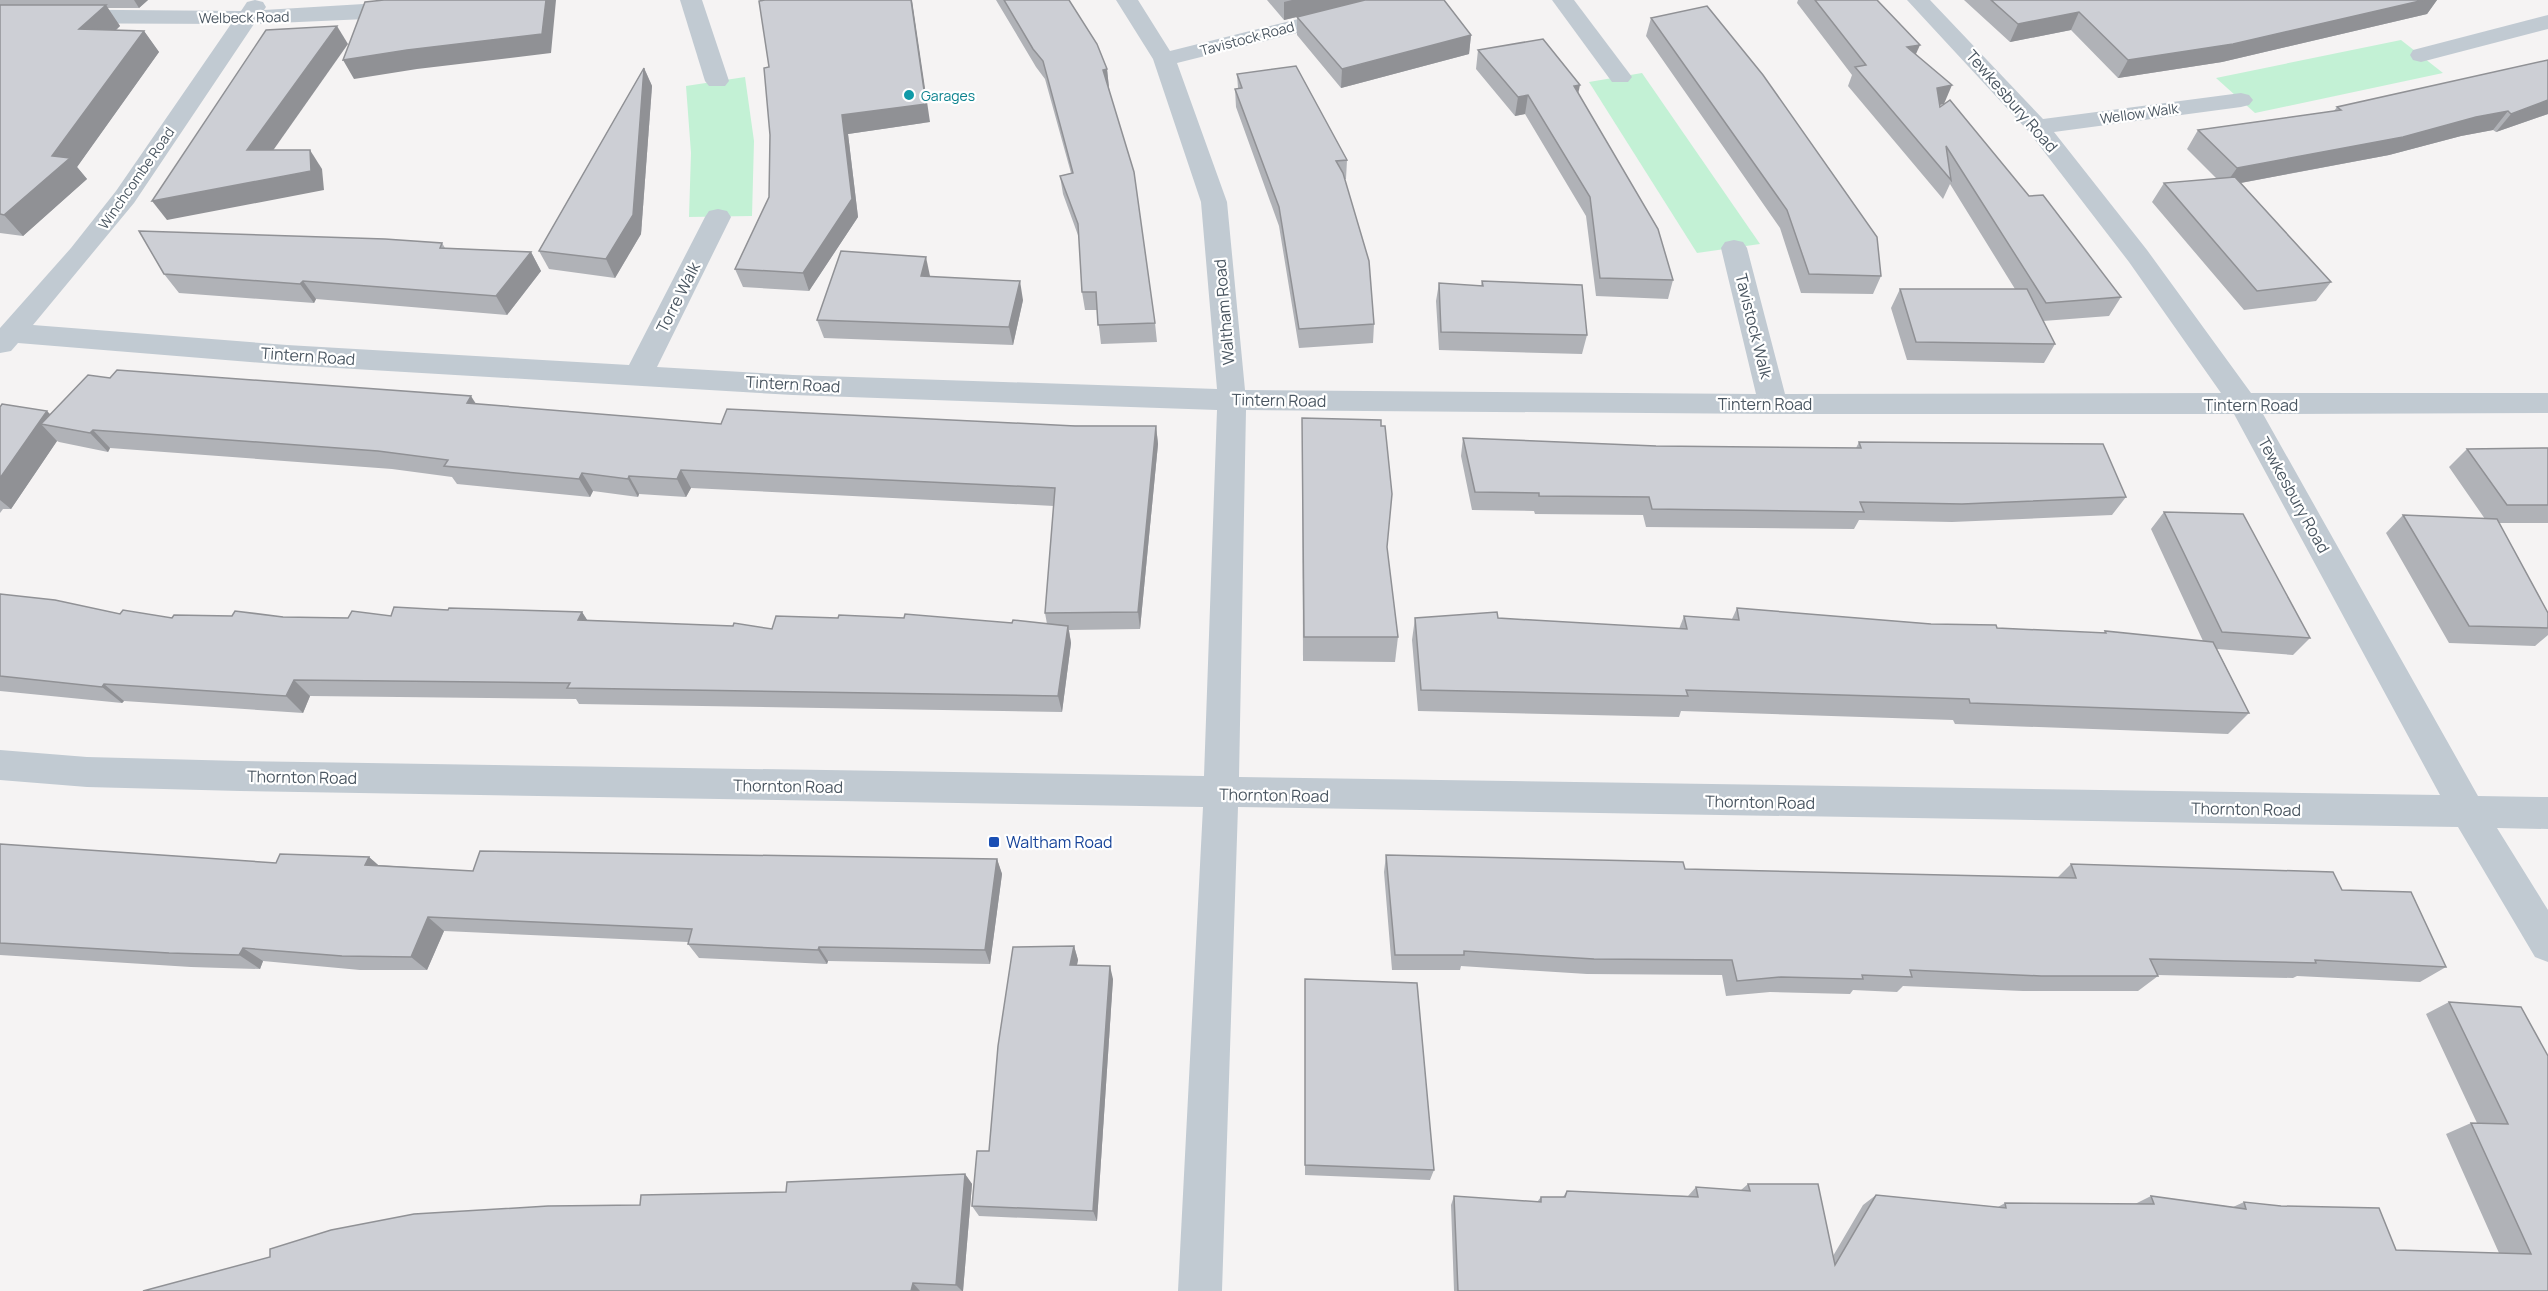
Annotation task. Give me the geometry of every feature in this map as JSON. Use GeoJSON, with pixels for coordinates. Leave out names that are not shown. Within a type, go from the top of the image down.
{"type":"FeatureCollection","features":[{"type":"Feature","properties":{"kind":"street","name":"Welbeck Road"},"geometry":{"type":"LineString","coordinates":[[0,15],[253,9],[391,12],[488,0]]}},
{"type":"Feature","properties":{"kind":"street"},"geometry":{"type":"LineString","coordinates":[[691,0],[717,81]]}},
{"type":"Feature","properties":{"kind":"street","name":"Waltham Road"},"geometry":{"type":"LineString","coordinates":[[1127,0],[1164,59],[1214,202],[1232,400],[1221,794],[1200,1291]]}},
{"type":"Feature","properties":{"kind":"street","name":"Tavistock Road"},"geometry":{"type":"LineString","coordinates":[[1164,59],[1401,0]]}},
{"type":"Feature","properties":{"kind":"street"},"geometry":{"type":"LineString","coordinates":[[1563,0],[1620,77]]}},
{"type":"Feature","properties":{"kind":"street","name":"Tewkesbury Road"},"geometry":{"type":"LineString","coordinates":[[1918,0],[2037,127],[2138,256],[2244,405],[2468,812],[2548,944]]}},
{"type":"Feature","properties":{"kind":"street"},"geometry":{"type":"LineString","coordinates":[[2540,0],[2548,5]]}},
{"type":"Feature","properties":{"kind":"street","name":"Winchcombe Road"},"geometry":{"type":"LineString","coordinates":[[6,340],[84,250],[126,195],[253,9]]}},
{"type":"Feature","properties":{"kind":"street"},"geometry":{"type":"LineString","coordinates":[[2421,55],[2548,22]]}},
{"type":"Feature","properties":{"kind":"street","name":"Wellow Walk"},"geometry":{"type":"LineString","coordinates":[[2037,127],[2241,100]]}},
{"type":"Feature","properties":{"kind":"street","name":"Torre Walk"},"geometry":{"type":"LineString","coordinates":[[638,376],[718,217]]}},
{"type":"Feature","properties":{"kind":"street","name":"Tavistock Walk"},"geometry":{"type":"LineString","coordinates":[[1734,248],[1773,404]]}},
{"type":"Feature","properties":{"kind":"street","name":"Tintern Road"},"geometry":{"type":"LineString","coordinates":[[6,340],[793,385],[1232,400],[1773,404],[2548,403]]}},
{"type":"Feature","properties":{"kind":"street","name":"Thornton Road"},"geometry":{"type":"LineString","coordinates":[[0,765],[87,772],[240,776],[1221,794],[2548,813]]}},
{"type":"Feature","properties":{"kind":"green space"},"geometry":{"type":"Polygon","coordinates":[[[2401,40],[2443,73],[2255,113],[2216,78],[2401,40]]]}},
{"type":"Feature","properties":{"kind":"green space"},"geometry":{"type":"Polygon","coordinates":[[[1642,73],[1760,244],[1697,253],[1589,82],[1642,73]]]}},
{"type":"Feature","properties":{"kind":"green space"},"geometry":{"type":"Polygon","coordinates":[[[745,77],[754,141],[752,216],[689,217],[691,153],[686,86],[745,77]]]}},
{"type":"Feature","properties":{"kind":"building"},"geometry":{"type":"Polygon","coordinates":[[[546,0],[542,34],[343,60],[365,2],[546,0]]]}},
{"type":"Feature","properties":{"kind":"building"},"geometry":{"type":"Polygon","coordinates":[[[911,0],[926,104],[842,115],[852,199],[803,273],[735,269],[769,197],[770,135],[764,68],[769,67],[759,1],[911,0]]]}},
{"type":"Feature","properties":{"kind":"building"},"geometry":{"type":"Polygon","coordinates":[[[1004,0],[1069,0],[1097,44],[1107,69],[1103,70],[1134,172],[1155,323],[1098,325],[1096,292],[1082,292],[1078,224],[1060,176],[1073,173],[1043,61],[1033,49],[1004,0]]]}},
{"type":"Feature","properties":{"kind":"building"},"geometry":{"type":"Polygon","coordinates":[[[1365,0],[1444,0],[1471,35],[1342,69],[1297,17],[1365,0]]]}},
{"type":"Feature","properties":{"kind":"building"},"geometry":{"type":"Polygon","coordinates":[[[1815,0],[1877,0],[1920,45],[1907,47],[1952,85],[1937,88],[1940,107],[1950,100],[2029,196],[2043,195],[2121,297],[2046,303],[1946,146],[1951,180],[1855,67],[1866,65],[1815,0]]]}},
{"type":"Feature","properties":{"kind":"building"},"geometry":{"type":"Polygon","coordinates":[[[1991,0],[2424,0],[2233,44],[2128,60],[2079,12],[2018,24],[1991,0]]]}},
{"type":"Feature","properties":{"kind":"building"},"geometry":{"type":"Polygon","coordinates":[[[0,5],[106,5],[79,29],[144,31],[52,156],[70,158],[4,215],[0,214],[0,5]]]}},
{"type":"Feature","properties":{"kind":"building"},"geometry":{"type":"Polygon","coordinates":[[[1707,6],[1763,75],[1877,237],[1881,276],[1809,274],[1787,210],[1651,18],[1707,6]]]}},
{"type":"Feature","properties":{"kind":"building"},"geometry":{"type":"Polygon","coordinates":[[[337,26],[247,150],[310,150],[311,171],[152,201],[266,30],[337,26]]]}},
{"type":"Feature","properties":{"kind":"building"},"geometry":{"type":"Polygon","coordinates":[[[1543,39],[1580,85],[1574,86],[1658,229],[1673,280],[1600,278],[1590,197],[1528,95],[1518,97],[1478,50],[1543,39]]]}},
{"type":"Feature","properties":{"kind":"building"},"geometry":{"type":"Polygon","coordinates":[[[2548,60],[2548,100],[2511,114],[2508,111],[2476,117],[2403,137],[2237,168],[2198,130],[2341,110],[2337,107],[2548,60]]]}},
{"type":"Feature","properties":{"kind":"building"},"geometry":{"type":"Polygon","coordinates":[[[1296,66],[1347,160],[1336,161],[1343,173],[1369,261],[1374,324],[1299,329],[1279,207],[1235,89],[1242,88],[1237,74],[1296,66]]]}},
{"type":"Feature","properties":{"kind":"building"},"geometry":{"type":"Polygon","coordinates":[[[644,68],[633,215],[606,259],[539,251],[644,68]]]}},
{"type":"Feature","properties":{"kind":"building"},"geometry":{"type":"Polygon","coordinates":[[[2235,177],[2331,282],[2257,291],[2164,183],[2235,177]]]}},
{"type":"Feature","properties":{"kind":"building"},"geometry":{"type":"Polygon","coordinates":[[[139,231],[385,239],[442,243],[440,248],[531,252],[496,296],[303,281],[300,284],[164,274],[139,231]]]}},
{"type":"Feature","properties":{"kind":"building"},"geometry":{"type":"Polygon","coordinates":[[[841,251],[926,257],[921,276],[1020,281],[1009,327],[817,320],[841,251]]]}},
{"type":"Feature","properties":{"kind":"building"},"geometry":{"type":"Polygon","coordinates":[[[1482,281],[1582,285],[1587,335],[1441,332],[1439,283],[1483,286],[1482,281]]]}},
{"type":"Feature","properties":{"kind":"building"},"geometry":{"type":"Polygon","coordinates":[[[1900,289],[2027,289],[2055,344],[1916,342],[1900,289]]]}},
{"type":"Feature","properties":{"kind":"building"},"geometry":{"type":"Polygon","coordinates":[[[117,370],[471,396],[467,403],[721,424],[727,409],[1075,426],[1156,426],[1138,612],[1045,613],[1055,488],[681,470],[677,479],[629,476],[628,479],[582,473],[579,479],[444,466],[448,460],[378,451],[93,430],[90,433],[41,424],[88,375],[110,378],[117,370]]]}},
{"type":"Feature","properties":{"kind":"building"},"geometry":{"type":"Polygon","coordinates":[[[2,404],[47,411],[0,478],[0,407],[2,404]]]}},
{"type":"Feature","properties":{"kind":"building"},"geometry":{"type":"Polygon","coordinates":[[[1302,418],[1381,420],[1381,426],[1385,426],[1392,494],[1387,547],[1398,637],[1304,637],[1302,418]]]}},
{"type":"Feature","properties":{"kind":"building"},"geometry":{"type":"Polygon","coordinates":[[[1463,438],[1656,446],[1861,448],[1859,442],[2103,444],[2126,497],[1962,504],[1860,502],[1864,512],[1652,509],[1649,497],[1539,496],[1539,493],[1475,492],[1463,438]]]}},
{"type":"Feature","properties":{"kind":"building"},"geometry":{"type":"Polygon","coordinates":[[[2548,448],[2548,505],[2507,505],[2467,449],[2548,448]]]}},
{"type":"Feature","properties":{"kind":"building"},"geometry":{"type":"Polygon","coordinates":[[[2164,512],[2243,514],[2310,638],[2222,632],[2164,512]]]}},
{"type":"Feature","properties":{"kind":"building"},"geometry":{"type":"Polygon","coordinates":[[[2403,515],[2497,519],[2548,613],[2548,628],[2469,626],[2403,515]]]}},
{"type":"Feature","properties":{"kind":"building"},"geometry":{"type":"Polygon","coordinates":[[[0,594],[55,600],[120,614],[123,610],[172,618],[174,615],[232,616],[235,611],[283,617],[348,618],[352,611],[391,616],[394,607],[582,612],[578,620],[733,626],[734,623],[772,629],[776,616],[838,618],[839,615],[904,618],[905,614],[1012,623],[1013,620],[1068,626],[1058,696],[567,688],[570,683],[294,680],[286,696],[104,684],[102,687],[0,676],[0,594]]]}},
{"type":"Feature","properties":{"kind":"building"},"geometry":{"type":"Polygon","coordinates":[[[1737,608],[1931,624],[1996,625],[1997,628],[2106,633],[2105,631],[2213,642],[2249,713],[1970,703],[1969,699],[1686,690],[1688,696],[1421,690],[1415,618],[1497,612],[1498,618],[1687,629],[1684,616],[1739,620],[1737,608]]]}},
{"type":"Feature","properties":{"kind":"building"},"geometry":{"type":"Polygon","coordinates":[[[0,844],[276,863],[280,854],[369,857],[365,865],[473,871],[480,851],[997,859],[985,950],[819,947],[818,950],[688,944],[692,929],[428,917],[411,957],[342,956],[243,948],[239,955],[0,943],[0,844]]]}},
{"type":"Feature","properties":{"kind":"building"},"geometry":{"type":"Polygon","coordinates":[[[1386,855],[1683,862],[1685,869],[2076,878],[2071,864],[2333,872],[2342,890],[2411,892],[2446,967],[2315,960],[2316,963],[2150,959],[2158,976],[2041,976],[1910,970],[1912,977],[1862,975],[1863,979],[1781,977],[1737,981],[1732,960],[1594,959],[1464,951],[1464,955],[1395,955],[1386,855]]]}},
{"type":"Feature","properties":{"kind":"building"},"geometry":{"type":"Polygon","coordinates":[[[1074,946],[1070,965],[1110,966],[1093,1211],[972,1206],[977,1151],[989,1151],[998,1046],[1013,947],[1074,946]]]}},
{"type":"Feature","properties":{"kind":"building"},"geometry":{"type":"Polygon","coordinates":[[[1305,979],[1417,983],[1434,1170],[1305,1165],[1305,979]]]}},
{"type":"Feature","properties":{"kind":"building"},"geometry":{"type":"Polygon","coordinates":[[[2449,1002],[2521,1007],[2548,1056],[2548,1291],[1458,1291],[1454,1196],[1541,1202],[1541,1197],[1565,1197],[1567,1191],[1698,1197],[1696,1187],[1750,1191],[1748,1184],[1818,1184],[1835,1265],[1876,1195],[2006,1208],[2005,1203],[2154,1204],[2151,1196],[2246,1209],[2244,1202],[2281,1206],[2379,1208],[2396,1250],[2531,1254],[2471,1123],[2508,1124],[2449,1002]]]}},
{"type":"Feature","properties":{"kind":"building"},"geometry":{"type":"Polygon","coordinates":[[[965,1174],[956,1285],[913,1283],[911,1291],[143,1291],[270,1257],[270,1249],[331,1230],[414,1214],[548,1206],[640,1205],[641,1195],[786,1192],[787,1182],[965,1174]]]}},
{"type":"Feature","properties":{"kind":"place","name":"Garages"},"geometry":{"type":"Point","coordinates":[909,95]}},
{"type":"Feature","properties":{"kind":"place","name":"Waltham Road"},"geometry":{"type":"Point","coordinates":[994,842]}}]}
